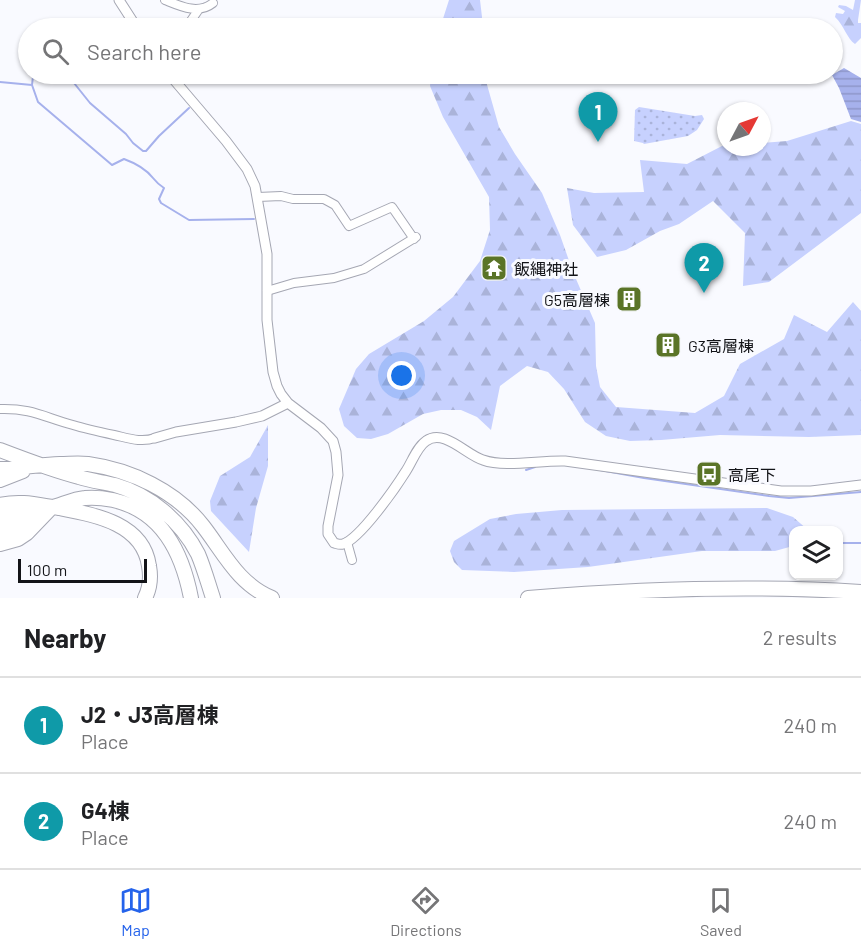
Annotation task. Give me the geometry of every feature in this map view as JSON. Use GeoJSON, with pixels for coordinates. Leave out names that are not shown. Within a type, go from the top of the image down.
{"type":"FeatureCollection","features":[{"type":"Feature","properties":{"kind":"highway"},"geometry":{"type":"LineString","coordinates":[[0,450],[80,478],[128,489],[154,503],[179,527],[197,553],[213,598]]}},
{"type":"Feature","properties":{"kind":"highway"},"geometry":{"type":"LineString","coordinates":[[0,458],[39,465]]}},
{"type":"Feature","properties":{"kind":"highway"},"geometry":{"type":"LineString","coordinates":[[0,469],[87,464],[121,472],[149,483],[179,501],[193,514],[242,578],[256,590],[272,598]]}},
{"type":"Feature","properties":{"kind":"highway"},"geometry":{"type":"LineString","coordinates":[[0,480],[39,465]]}},
{"type":"Feature","properties":{"kind":"highway"},"geometry":{"type":"LineString","coordinates":[[0,518],[77,499],[100,498],[134,507],[158,525],[174,547],[185,574],[191,598]]}},
{"type":"Feature","properties":{"kind":"highway"},"geometry":{"type":"LineString","coordinates":[[0,505],[24,502],[84,513],[120,525],[133,534],[148,559],[150,580],[145,598]]}},
{"type":"Feature","properties":{"kind":"highway"},"geometry":{"type":"LineString","coordinates":[[0,531],[18,526],[52,507]]}},
{"type":"Feature","properties":{"kind":"highway"},"geometry":{"type":"LineString","coordinates":[[0,543],[18,539],[27,533],[52,507]]}},
{"type":"Feature","properties":{"kind":"highway"},"geometry":{"type":"LineString","coordinates":[[179,527],[194,555],[206,598]]}},
{"type":"Feature","properties":{"kind":"highway"},"geometry":{"type":"LineString","coordinates":[[528,598],[600,592],[691,589],[803,589],[861,592]]}},
{"type":"Feature","properties":{"kind":"street"},"geometry":{"type":"LineString","coordinates":[[120,0],[131,18]]}},
{"type":"Feature","properties":{"kind":"street"},"geometry":{"type":"LineString","coordinates":[[165,0],[191,9],[206,8],[213,3]]}},
{"type":"Feature","properties":{"kind":"street"},"geometry":{"type":"LineString","coordinates":[[193,18],[199,9]]}},
{"type":"Feature","properties":{"kind":"street"},"geometry":{"type":"LineString","coordinates":[[178,84],[226,141],[247,169],[255,186],[267,254],[267,320],[273,372],[277,386],[288,403],[321,428],[333,441],[338,475],[328,534],[334,543],[347,542],[377,512],[423,443],[435,437],[451,441],[471,455],[493,463],[550,460],[573,462],[781,491],[811,491],[861,485]]}},
{"type":"Feature","properties":{"kind":"street"},"geometry":{"type":"LineString","coordinates":[[258,197],[324,199],[335,205],[349,226],[392,207],[415,238],[364,269],[334,278],[294,283],[267,291]]}},
{"type":"Feature","properties":{"kind":"street"},"geometry":{"type":"LineString","coordinates":[[0,409],[38,412],[75,425],[146,441],[176,432],[262,416],[288,403]]}},
{"type":"Feature","properties":{"kind":"street"},"geometry":{"type":"LineString","coordinates":[[347,542],[352,560]]}},
{"type":"Feature","properties":{"kind":"green space"},"geometry":{"type":"Polygon","coordinates":[[[449,0],[480,0],[482,18],[443,18],[449,0]]]}},
{"type":"Feature","properties":{"kind":"green space"},"geometry":{"type":"Polygon","coordinates":[[[855,0],[861,0],[858,23],[861,23],[861,38],[855,44],[843,27],[843,18],[835,17],[836,13],[843,14],[845,11],[838,7],[839,5],[853,10],[855,0]]]}},
{"type":"Feature","properties":{"kind":"green space"},"geometry":{"type":"Polygon","coordinates":[[[430,84],[487,84],[499,127],[542,193],[560,235],[595,323],[596,366],[600,387],[616,407],[695,413],[724,396],[740,364],[784,339],[794,315],[827,332],[853,302],[861,311],[861,435],[809,437],[720,435],[630,441],[606,436],[585,422],[564,389],[548,372],[527,366],[500,386],[491,430],[477,417],[461,410],[441,410],[423,414],[388,434],[371,439],[357,438],[344,426],[339,409],[356,369],[369,354],[424,321],[453,297],[480,261],[490,230],[489,197],[443,117],[430,84]]]}},
{"type":"Feature","properties":{"kind":"green space"},"geometry":{"type":"Polygon","coordinates":[[[639,107],[695,116],[702,115],[704,119],[697,130],[688,136],[644,144],[634,141],[635,110],[639,107]]]}},
{"type":"Feature","properties":{"kind":"green space"},"geometry":{"type":"Polygon","coordinates":[[[851,121],[861,124],[861,213],[769,282],[743,286],[745,233],[713,201],[679,224],[660,231],[626,250],[597,257],[573,225],[567,188],[594,193],[644,192],[640,160],[687,164],[717,149],[717,156],[771,156],[771,142],[787,141],[851,121]]]}},
{"type":"Feature","properties":{"kind":"green space"},"geometry":{"type":"Polygon","coordinates":[[[268,425],[268,466],[256,508],[249,552],[211,511],[210,501],[220,476],[250,457],[268,425]]]}},
{"type":"Feature","properties":{"kind":"green space"},"geometry":{"type":"Polygon","coordinates":[[[767,508],[793,517],[803,526],[789,526],[789,547],[775,551],[702,551],[588,567],[514,572],[462,570],[454,562],[450,551],[454,541],[490,519],[562,510],[767,508]]]}},
{"type":"Feature","properties":{"kind":"shaded area"},"geometry":{"type":"Polygon","coordinates":[[[843,69],[861,78],[861,122],[851,119],[837,84],[843,84],[843,69]]]}},
{"type":"Feature","properties":{"kind":"waterway"},"geometry":{"type":"LineString","coordinates":[[0,82],[18,84]]}},
{"type":"Feature","properties":{"kind":"waterway"},"geometry":{"type":"LineString","coordinates":[[21,84],[32,85]]}},
{"type":"Feature","properties":{"kind":"waterway"},"geometry":{"type":"LineString","coordinates":[[32,84],[38,102],[112,165],[124,159],[147,172],[164,188],[159,199],[161,203],[189,220],[254,219]]}},
{"type":"Feature","properties":{"kind":"waterway"},"geometry":{"type":"LineString","coordinates":[[75,84],[90,103],[143,151],[146,151],[189,108]]}},
{"type":"Feature","properties":{"kind":"waterway"},"geometry":{"type":"LineString","coordinates":[[526,470],[535,467]]}},
{"type":"Feature","properties":{"kind":"waterway"},"geometry":{"type":"LineString","coordinates":[[600,470],[789,498],[861,492]]}},
{"type":"Feature","properties":{"kind":"waterway"},"geometry":{"type":"LineString","coordinates":[[843,543],[861,543]]}},
{"type":"Feature","properties":{"kind":"place","name":"J2・J3高層棟"},"geometry":{"type":"Point","coordinates":[598,142]}},
{"type":"Feature","properties":{"kind":"place","name":"飯縄神社"},"geometry":{"type":"Point","coordinates":[494,268]}},
{"type":"Feature","properties":{"kind":"place","name":"G4棟"},"geometry":{"type":"Point","coordinates":[704,293]}},
{"type":"Feature","properties":{"kind":"place","name":"G5高層棟"},"geometry":{"type":"Point","coordinates":[629,299]}},
{"type":"Feature","properties":{"kind":"place","name":"G3高層棟"},"geometry":{"type":"Point","coordinates":[668,345]}},
{"type":"Feature","properties":{"kind":"place","name":"高尾下"},"geometry":{"type":"Point","coordinates":[709,474]}}]}
